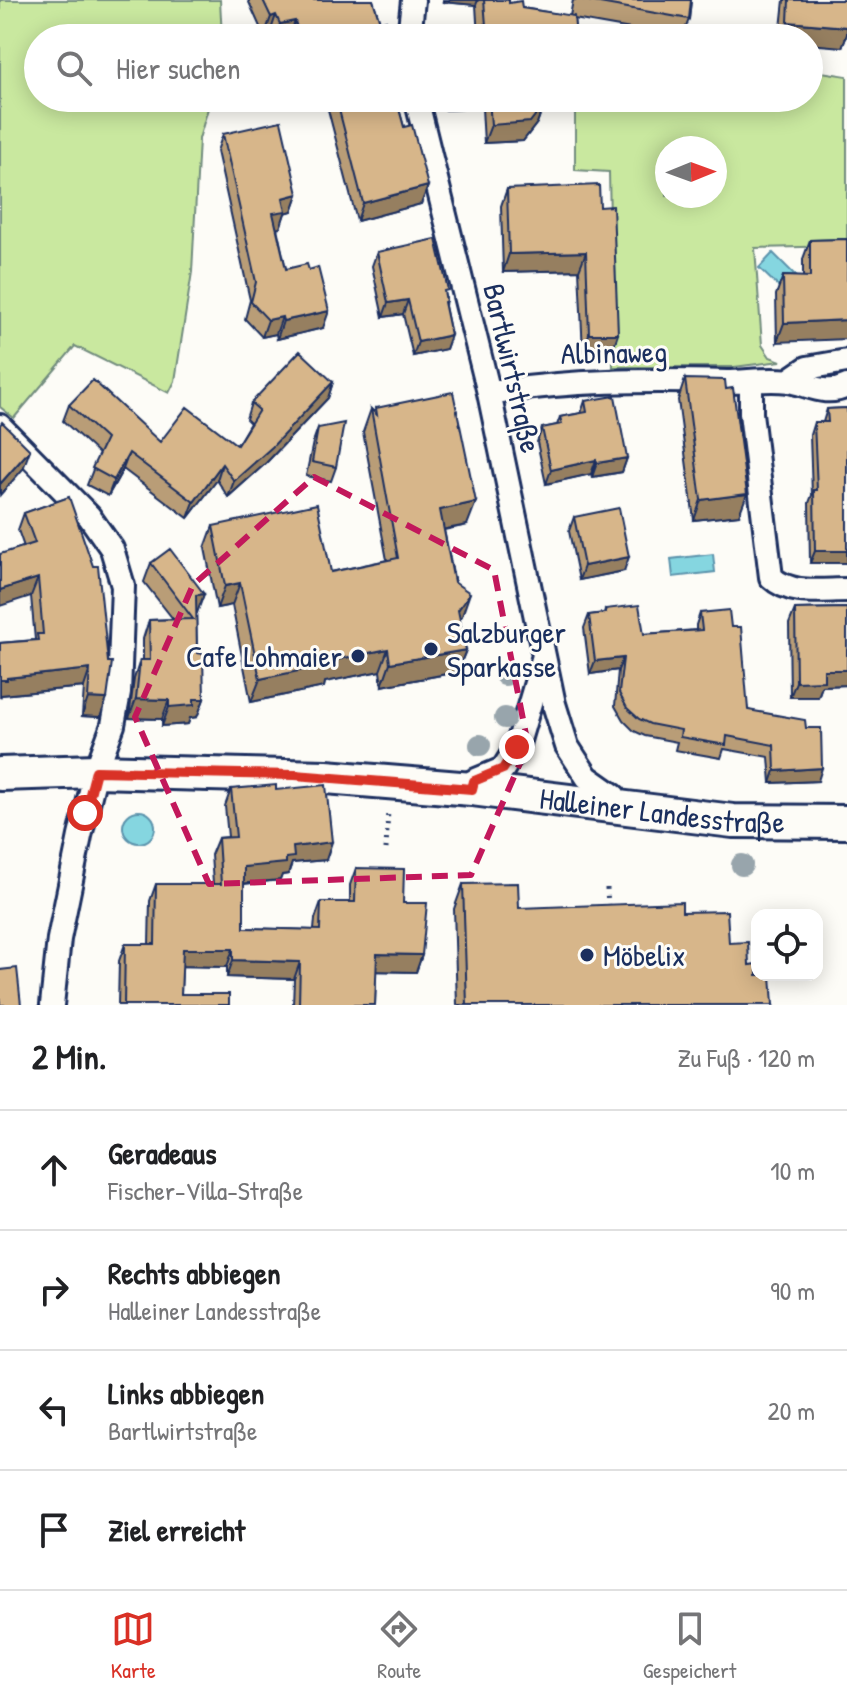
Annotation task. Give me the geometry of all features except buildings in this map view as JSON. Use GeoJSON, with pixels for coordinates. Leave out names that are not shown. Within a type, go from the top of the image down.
{"type":"FeatureCollection","features":[{"type":"Feature","properties":{"kind":"main road","name":"Halleiner Landesstraße"},"geometry":{"type":"LineString","coordinates":[[0,774],[82,771],[295,775],[472,789],[733,821],[847,822]]}},
{"type":"Feature","properties":{"kind":"street"},"geometry":{"type":"LineString","coordinates":[[410,24],[413,0]]}},
{"type":"Feature","properties":{"kind":"street","name":"Bartlwirtstraße"},"geometry":{"type":"LineString","coordinates":[[419,112],[489,393],[554,704],[567,746],[587,777],[614,796],[613,807]]}},
{"type":"Feature","properties":{"kind":"street","name":"Albinaweg"},"geometry":{"type":"LineString","coordinates":[[788,381],[807,368],[847,361]]}},
{"type":"Feature","properties":{"kind":"street","name":"Albinaweg"},"geometry":{"type":"LineString","coordinates":[[489,393],[545,384],[627,380],[788,381],[813,390],[847,386]]}},
{"type":"Feature","properties":{"kind":"street"},"geometry":{"type":"LineString","coordinates":[[751,383],[751,413],[771,577],[781,586],[794,590],[847,590]]}},
{"type":"Feature","properties":{"kind":"street"},"geometry":{"type":"LineString","coordinates":[[0,426],[89,516],[112,549],[123,586],[119,693],[113,725],[82,771],[52,1005]]}},
{"type":"Feature","properties":{"kind":"street","name":"Bartlwirtstraße"},"geometry":{"type":"LineString","coordinates":[[472,789],[474,781],[503,769],[517,747],[545,654]]}},
{"type":"Feature","properties":{"kind":"path"},"geometry":{"type":"LineString","coordinates":[[386,849],[388,806]]}},
{"type":"Feature","properties":{"kind":"path"},"geometry":{"type":"LineString","coordinates":[[607,888],[608,915]]}},
{"type":"Feature","properties":{"kind":"highlighted area"},"geometry":{"type":"Polygon","coordinates":[[[314,477],[494,570],[528,745],[471,875],[209,884],[135,717],[193,585],[314,477]]]}},
{"type":"Feature","properties":{"kind":"green space"},"geometry":{"type":"Polygon","coordinates":[[[0,0],[220,0],[221,24],[24,24],[24,112],[207,112],[199,139],[192,272],[175,381],[169,393],[75,346],[14,418],[0,407],[0,0]]]}},
{"type":"Feature","properties":{"kind":"green space"},"geometry":{"type":"Polygon","coordinates":[[[823,72],[847,76],[847,246],[755,248],[762,345],[770,357],[781,361],[734,367],[613,367],[609,172],[575,170],[575,112],[823,112],[823,72]]]}},
{"type":"Feature","properties":{"kind":"water"},"geometry":{"type":"Polygon","coordinates":[[[773,253],[800,280],[786,294],[759,268],[773,253]]]}},
{"type":"Feature","properties":{"kind":"water"},"geometry":{"type":"Polygon","coordinates":[[[713,554],[715,572],[673,577],[671,559],[713,554]]]}},
{"type":"Feature","properties":{"kind":"water"},"geometry":{"type":"Polygon","coordinates":[[[139,811],[150,816],[155,827],[150,838],[139,843],[128,838],[123,827],[128,816],[139,811]]]}},
{"type":"Feature","properties":{"kind":"place","name":"Salzburger Sparkasse"},"geometry":{"type":"Point","coordinates":[431,649]}},
{"type":"Feature","properties":{"kind":"place","name":"Cafe Lohmaier"},"geometry":{"type":"Point","coordinates":[358,656]}},
{"type":"Feature","properties":{"kind":"place","name":"Möbelix"},"geometry":{"type":"Point","coordinates":[587,955]}},
{"type":"Feature","properties":{"kind":"route"},"geometry":{"type":"LineString","coordinates":[[85,813],[96,771],[295,775],[472,789],[474,781],[503,769],[517,747]]}}]}
